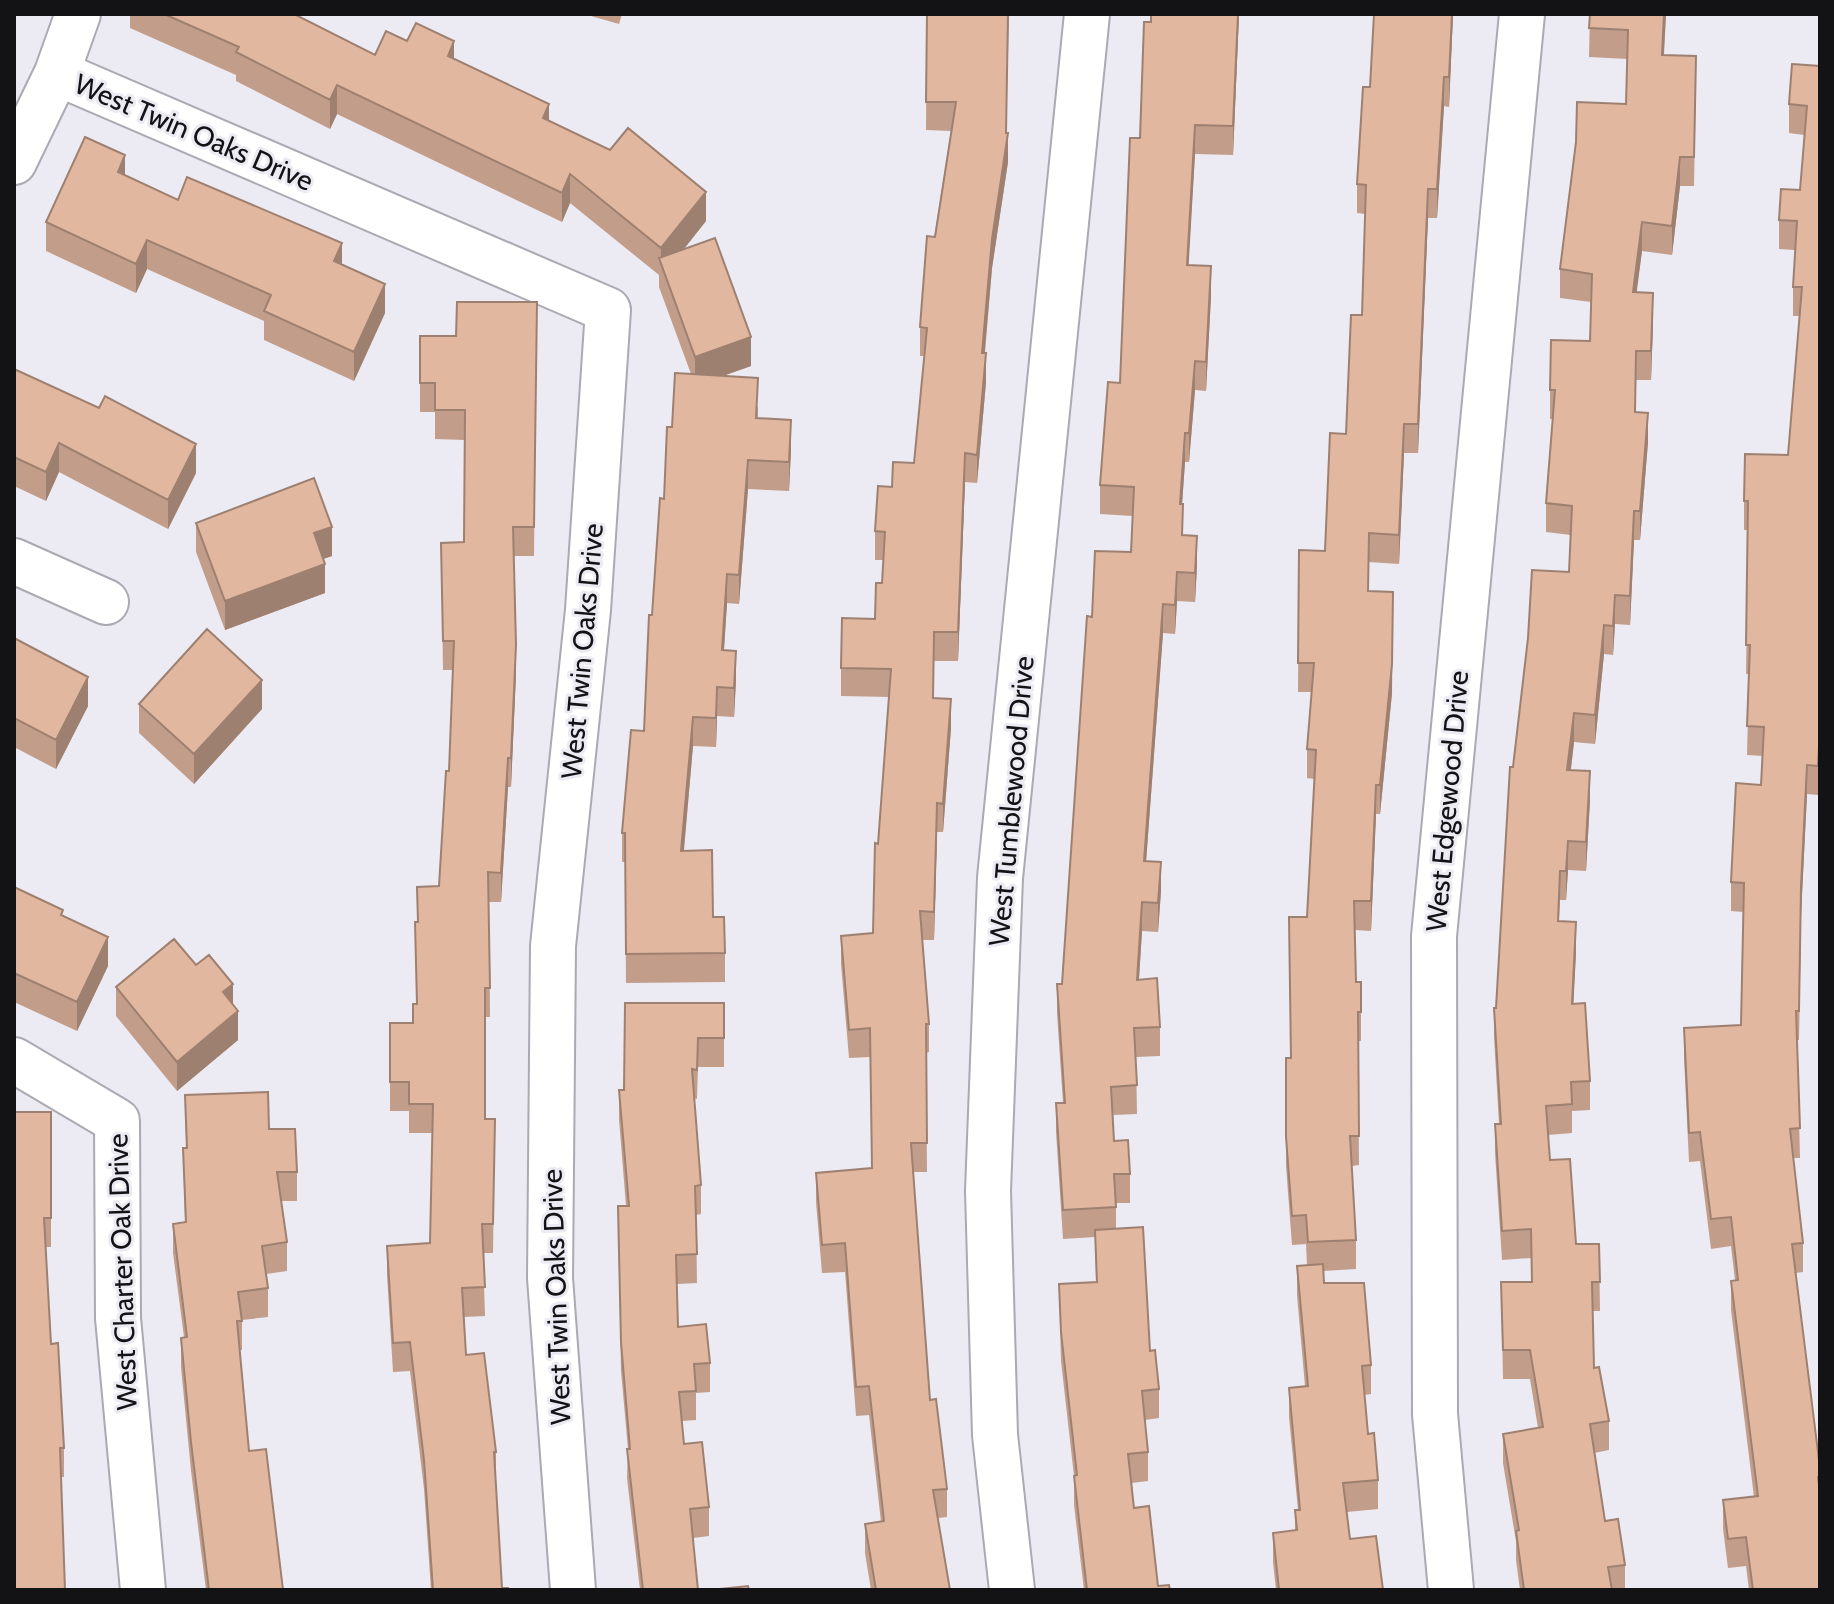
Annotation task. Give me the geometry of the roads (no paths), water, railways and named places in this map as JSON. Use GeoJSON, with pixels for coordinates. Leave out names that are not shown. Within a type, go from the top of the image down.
{"type":"FeatureCollection","features":[{"type":"Feature","properties":{"kind":"street"},"geometry":{"type":"LineString","coordinates":[[14,162],[57,73],[78,14]]}},
{"type":"Feature","properties":{"kind":"street","name":"West Tumblewood Drive"},"geometry":{"type":"LineString","coordinates":[[1012,1590],[995,1435],[988,1191],[1000,878],[1087,14]]}},
{"type":"Feature","properties":{"kind":"street","name":"West Edgewood Drive"},"geometry":{"type":"LineString","coordinates":[[1451,1590],[1435,1414],[1434,936],[1522,14]]}},
{"type":"Feature","properties":{"kind":"street","name":"West Twin Oaks Drive"},"geometry":{"type":"LineString","coordinates":[[57,73],[608,310],[588,610],[553,946],[550,1278],[573,1590]]}},
{"type":"Feature","properties":{"kind":"street"},"geometry":{"type":"LineString","coordinates":[[14,561],[106,602]]}},
{"type":"Feature","properties":{"kind":"street","name":"West Charter Oak Drive"},"geometry":{"type":"LineString","coordinates":[[14,1060],[117,1121],[118,1318],[143,1590]]}}]}
